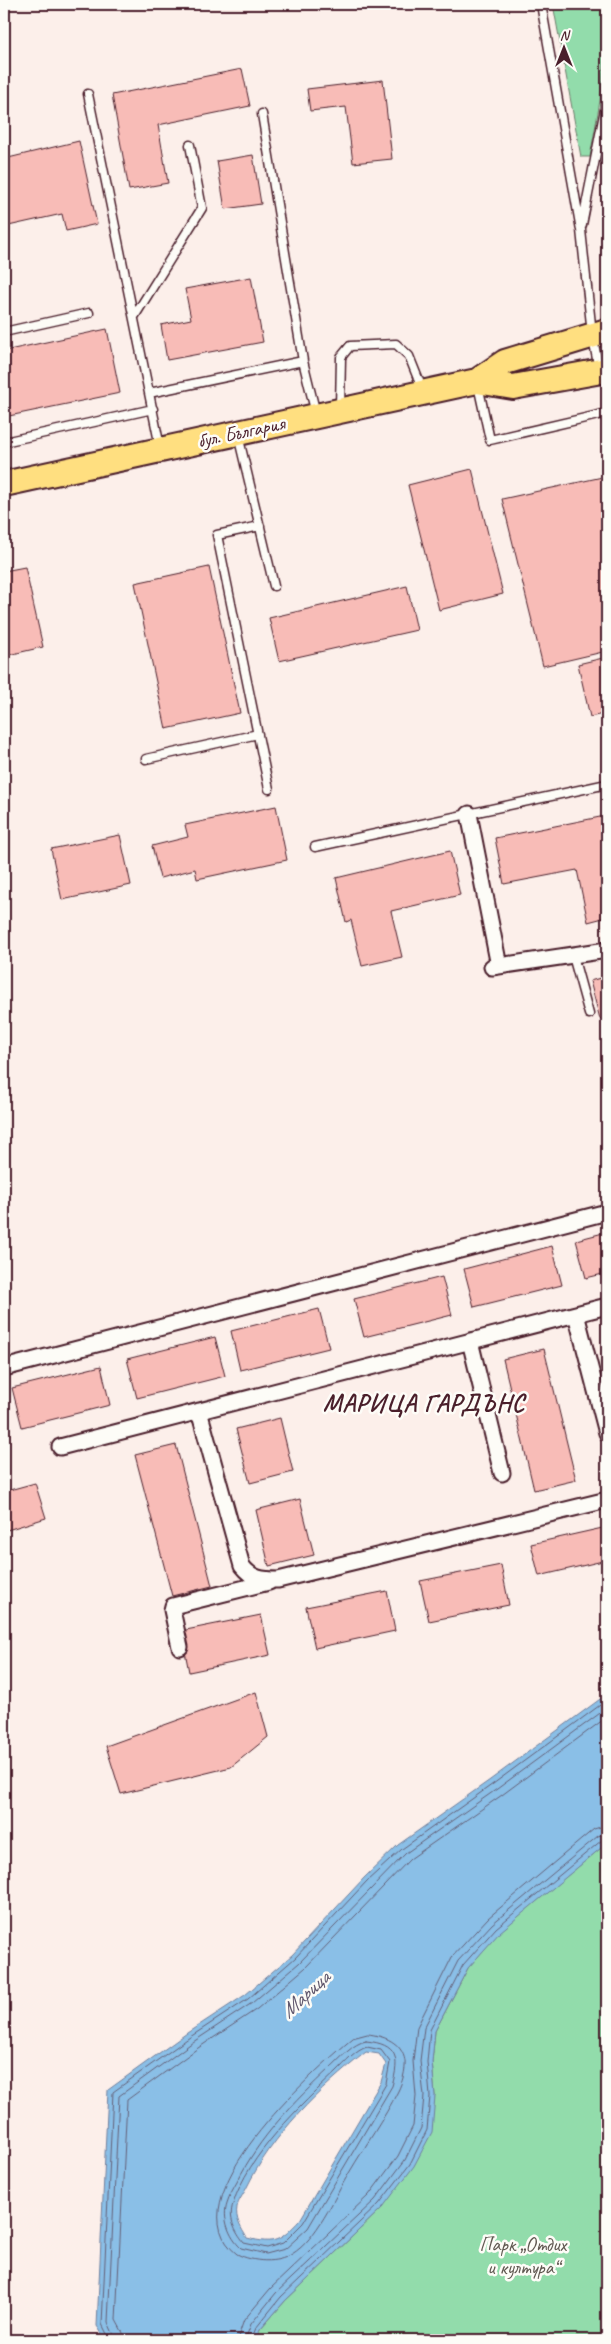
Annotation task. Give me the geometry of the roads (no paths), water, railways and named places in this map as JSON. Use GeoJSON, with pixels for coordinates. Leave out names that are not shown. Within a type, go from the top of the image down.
{"type":"FeatureCollection","features":[{"type":"Feature","properties":{"kind":"main road","name":"бул. България"},"geometry":{"type":"LineString","coordinates":[[477,381],[505,362],[600,333]]}},
{"type":"Feature","properties":{"kind":"main road","name":"бул. България"},"geometry":{"type":"LineString","coordinates":[[4,484],[477,381],[513,387],[603,370]]}},
{"type":"Feature","properties":{"kind":"street"},"geometry":{"type":"LineString","coordinates":[[469,814],[496,966],[607,950]]}},
{"type":"Feature","properties":{"kind":"street"},"geometry":{"type":"LineString","coordinates":[[4,1368],[607,1212]]}},
{"type":"Feature","properties":{"kind":"street"},"geometry":{"type":"LineString","coordinates":[[60,1447],[607,1306]]}},
{"type":"Feature","properties":{"kind":"street"},"geometry":{"type":"LineString","coordinates":[[576,1314],[607,1433]]}},
{"type":"Feature","properties":{"kind":"street"},"geometry":{"type":"LineString","coordinates":[[470,1341],[502,1473]]}},
{"type":"Feature","properties":{"kind":"street"},"geometry":{"type":"LineString","coordinates":[[199,1411],[242,1566],[249,1574],[259,1580],[278,1580]]}},
{"type":"Feature","properties":{"kind":"street"},"geometry":{"type":"LineString","coordinates":[[180,1647],[172,1610],[173,1606],[607,1500]]}},
{"type":"Feature","properties":{"kind":"lane"},"geometry":{"type":"LineString","coordinates":[[541,4],[600,333],[603,370]]}},
{"type":"Feature","properties":{"kind":"lane"},"geometry":{"type":"LineString","coordinates":[[88,94],[161,449]]}},
{"type":"Feature","properties":{"kind":"lane"},"geometry":{"type":"LineString","coordinates":[[581,230],[607,99]]}},
{"type":"Feature","properties":{"kind":"lane"},"geometry":{"type":"LineString","coordinates":[[262,114],[303,361],[316,416]]}},
{"type":"Feature","properties":{"kind":"lane"},"geometry":{"type":"LineString","coordinates":[[134,318],[202,208],[190,145]]}},
{"type":"Feature","properties":{"kind":"lane"},"geometry":{"type":"LineString","coordinates":[[4,332],[88,313]]}},
{"type":"Feature","properties":{"kind":"lane"},"geometry":{"type":"LineString","coordinates":[[340,411],[341,357],[350,346],[396,344],[409,356],[424,392]]}},
{"type":"Feature","properties":{"kind":"lane"},"geometry":{"type":"LineString","coordinates":[[149,393],[303,361]]}},
{"type":"Feature","properties":{"kind":"lane"},"geometry":{"type":"LineString","coordinates":[[477,381],[490,440],[607,413]]}},
{"type":"Feature","properties":{"kind":"lane"},"geometry":{"type":"LineString","coordinates":[[4,442],[153,409]]}},
{"type":"Feature","properties":{"kind":"lane"},"geometry":{"type":"LineString","coordinates":[[238,433],[274,586]]}},
{"type":"Feature","properties":{"kind":"lane"},"geometry":{"type":"LineString","coordinates":[[260,526],[218,534],[269,789]]}},
{"type":"Feature","properties":{"kind":"lane"},"geometry":{"type":"LineString","coordinates":[[146,759],[258,734]]}},
{"type":"Feature","properties":{"kind":"lane"},"geometry":{"type":"LineString","coordinates":[[315,847],[607,784]]}},
{"type":"Feature","properties":{"kind":"lane"},"geometry":{"type":"LineString","coordinates":[[573,956],[589,1014]]}},
{"type":"Feature","properties":{"kind":"water","name":"Марица"},"geometry":{"type":"Polygon","coordinates":[[[607,1694],[607,1843],[500,1932],[468,1968],[435,2031],[432,2062],[435,2096],[432,2132],[414,2166],[383,2207],[285,2301],[260,2330],[255,2340],[106,2340],[97,2326],[108,2090],[187,2033],[245,1995],[292,1955],[364,1878],[398,1845],[607,1694]],[[366,2052],[348,2066],[298,2114],[269,2150],[239,2200],[238,2219],[247,2238],[265,2241],[277,2240],[300,2220],[381,2082],[386,2064],[379,2054],[366,2052]]]}},
{"type":"Feature","properties":{"kind":"district","name":"МАРИЦА ГАРДЪНС"},"geometry":{"type":"Point","coordinates":[424,1403]}},
{"type":"Feature","properties":{"kind":"park label","name":"Парк „Отдих и култура“"},"geometry":{"type":"Point","coordinates":[523,2256]}}]}
